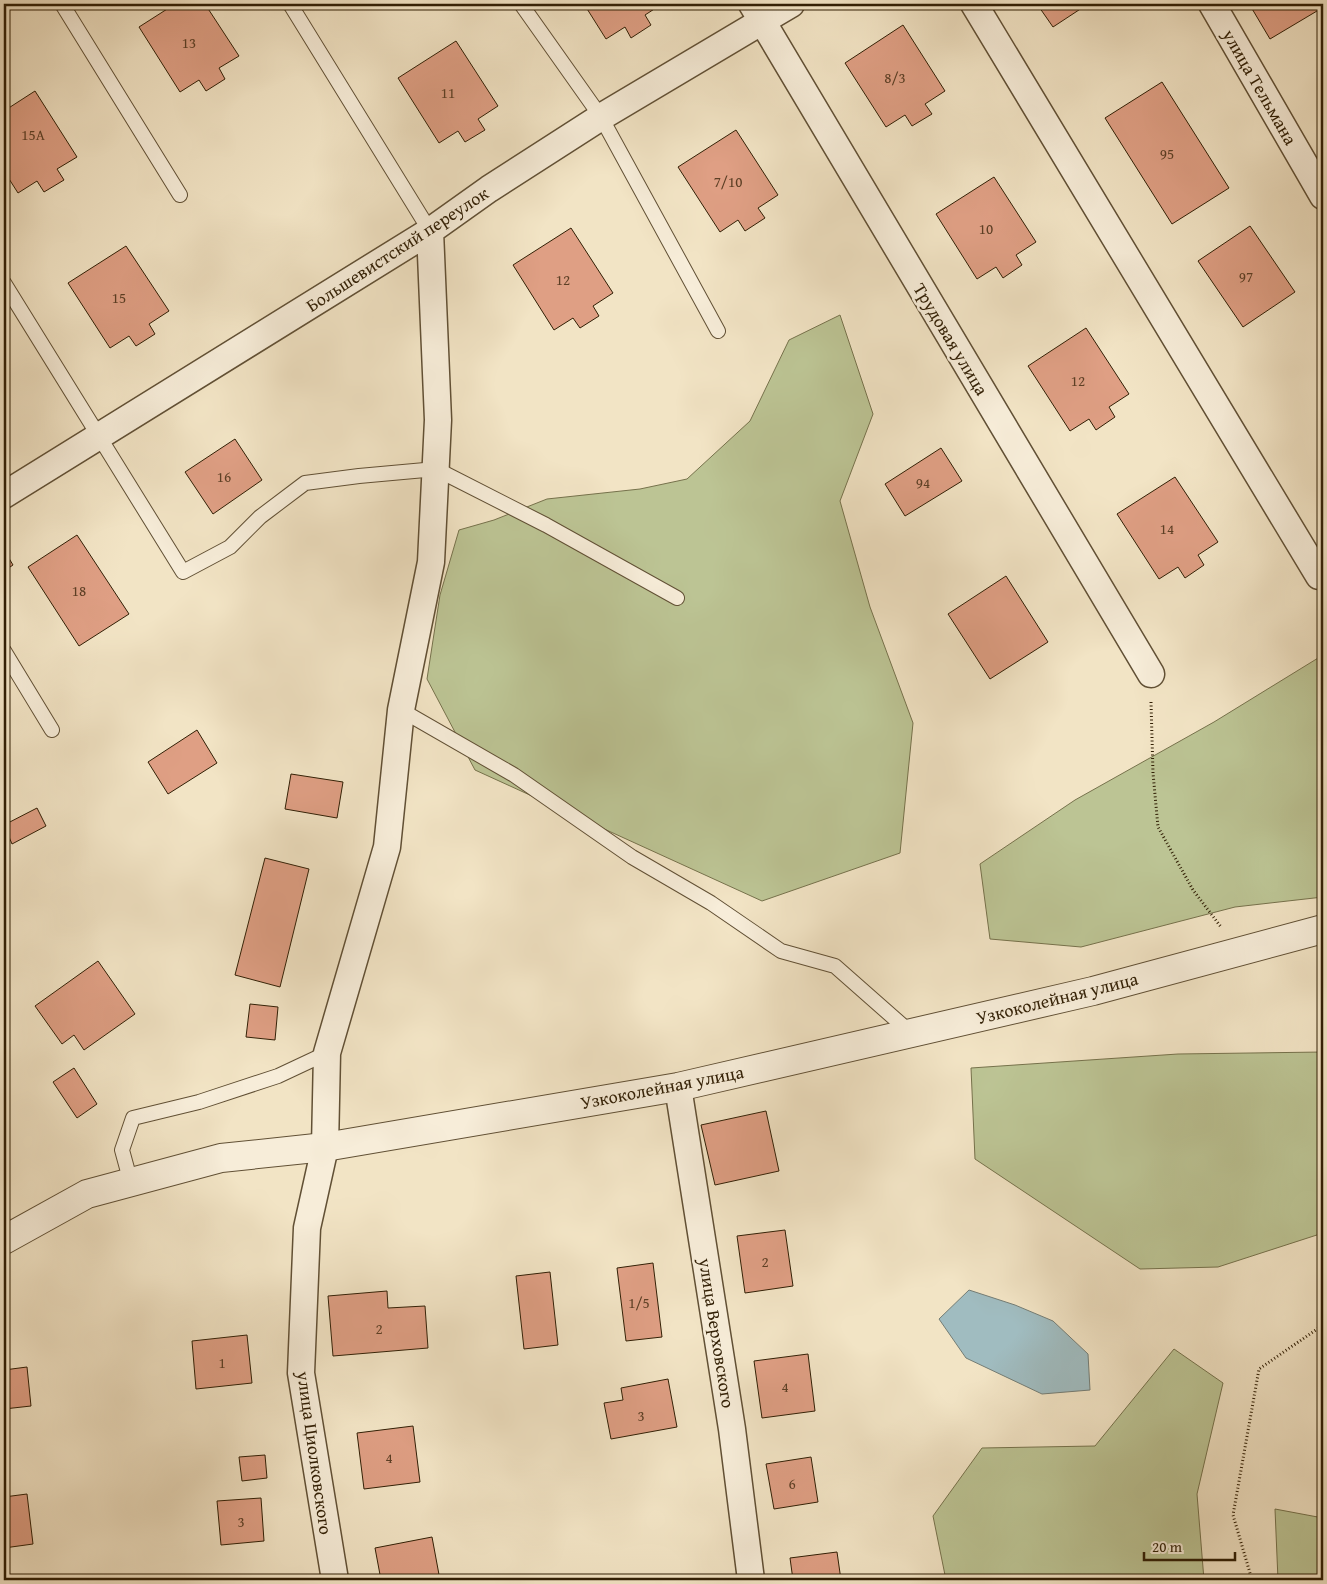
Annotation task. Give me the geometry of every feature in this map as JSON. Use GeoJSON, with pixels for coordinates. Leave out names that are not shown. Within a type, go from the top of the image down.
{"type":"FeatureCollection","features":[{"type":"Feature","properties":{"kind":"street","name":"Большевистский переулок"},"geometry":{"type":"LineString","coordinates":[[4,495],[430,232],[489,189],[601,117],[757,12],[791,4]]}},
{"type":"Feature","properties":{"kind":"street"},"geometry":{"type":"LineString","coordinates":[[974,4],[1319,576]]}},
{"type":"Feature","properties":{"kind":"street","name":"улица Тельмана"},"geometry":{"type":"LineString","coordinates":[[1212,4],[1323,196]]}},
{"type":"Feature","properties":{"kind":"street","name":"Трудовая улица"},"geometry":{"type":"LineString","coordinates":[[757,12],[1151,674]]}},
{"type":"Feature","properties":{"kind":"street","name":"улица Циолковского"},"geometry":{"type":"LineString","coordinates":[[335,1580],[301,1373],[307,1228],[325,1147],[327,1053],[387,847],[401,710],[431,562],[438,420],[430,232]]}},
{"type":"Feature","properties":{"kind":"street","name":"Узкоколейная улица"},"geometry":{"type":"LineString","coordinates":[[4,1240],[87,1194],[221,1158],[325,1147],[678,1086],[1093,990],[1323,929]]}},
{"type":"Feature","properties":{"kind":"street","name":"улица Верховского"},"geometry":{"type":"LineString","coordinates":[[678,1086],[732,1429],[751,1580]]}},
{"type":"Feature","properties":{"kind":"lane"},"geometry":{"type":"LineString","coordinates":[[62,4],[180,195]]}},
{"type":"Feature","properties":{"kind":"lane"},"geometry":{"type":"LineString","coordinates":[[290,4],[430,232]]}},
{"type":"Feature","properties":{"kind":"lane"},"geometry":{"type":"LineString","coordinates":[[521,4],[601,117],[718,331]]}},
{"type":"Feature","properties":{"kind":"lane"},"geometry":{"type":"LineString","coordinates":[[4,283],[183,572],[230,547],[260,517],[305,483],[436,469],[546,525],[678,598]]}},
{"type":"Feature","properties":{"kind":"lane"},"geometry":{"type":"LineString","coordinates":[[4,651],[52,730]]}},
{"type":"Feature","properties":{"kind":"lane"},"geometry":{"type":"LineString","coordinates":[[401,710],[514,775],[632,857],[711,903],[781,951],[835,966],[911,1033]]}},
{"type":"Feature","properties":{"kind":"lane"},"geometry":{"type":"LineString","coordinates":[[131,1183],[122,1150],[133,1118],[199,1102],[278,1076],[327,1053]]}},
{"type":"Feature","properties":{"kind":"path"},"geometry":{"type":"LineString","coordinates":[[1151,674],[1152,773],[1158,827],[1193,890],[1240,952]]}},
{"type":"Feature","properties":{"kind":"path"},"geometry":{"type":"LineString","coordinates":[[1252,1580],[1233,1514],[1259,1369],[1323,1325]]}},
{"type":"Feature","properties":{"kind":"green space"},"geometry":{"type":"Polygon","coordinates":[[[840,315],[873,414],[840,501],[870,607],[913,723],[900,853],[762,901],[475,770],[427,679],[440,595],[459,530],[494,520],[547,499],[640,489],[687,479],[750,421],[789,340],[840,315]]]}},
{"type":"Feature","properties":{"kind":"green space"},"geometry":{"type":"Polygon","coordinates":[[[1323,655],[1323,897],[1235,907],[1081,947],[990,939],[980,864],[1075,800],[1214,722],[1323,655]]]}},
{"type":"Feature","properties":{"kind":"green space"},"geometry":{"type":"Polygon","coordinates":[[[1323,1052],[1323,1233],[1218,1267],[1140,1269],[975,1159],[971,1068],[1178,1054],[1323,1052]]]}},
{"type":"Feature","properties":{"kind":"green space"},"geometry":{"type":"Polygon","coordinates":[[[1174,1349],[1223,1383],[1197,1494],[1204,1580],[946,1580],[933,1516],[982,1448],[1095,1446],[1174,1349]]]}},
{"type":"Feature","properties":{"kind":"green space"},"geometry":{"type":"Polygon","coordinates":[[[1275,1509],[1323,1518],[1323,1580],[1278,1580],[1275,1509]]]}},
{"type":"Feature","properties":{"kind":"water"},"geometry":{"type":"Polygon","coordinates":[[[969,1290],[1015,1305],[1053,1321],[1088,1354],[1090,1390],[1042,1394],[966,1358],[939,1319],[969,1290]]]}},
{"type":"Feature","properties":{"kind":"building"},"geometry":{"type":"Polygon","coordinates":[[[175,4],[205,4],[239,56],[219,68],[225,79],[206,91],[199,80],[180,92],[139,27],[175,4]]]}},
{"type":"Feature","properties":{"kind":"building"},"geometry":{"type":"Polygon","coordinates":[[[584,4],[662,4],[645,15],[651,25],[631,38],[625,27],[606,39],[584,4]]]}},
{"type":"Feature","properties":{"kind":"building"},"geometry":{"type":"Polygon","coordinates":[[[1037,4],[1088,4],[1053,27],[1037,4]]]}},
{"type":"Feature","properties":{"kind":"building"},"geometry":{"type":"Polygon","coordinates":[[[1256,4],[1320,4],[1322,8],[1270,39],[1251,7],[1256,4]]]}},
{"type":"Feature","properties":{"kind":"building"},"geometry":{"type":"Polygon","coordinates":[[[903,25],[945,91],[925,104],[932,114],[912,126],[905,115],[886,127],[845,63],[903,25]]]}},
{"type":"Feature","properties":{"kind":"building"},"geometry":{"type":"Polygon","coordinates":[[[456,41],[498,106],[478,119],[485,130],[465,142],[458,131],[439,143],[398,78],[456,41]]]}},
{"type":"Feature","properties":{"kind":"building"},"geometry":{"type":"Polygon","coordinates":[[[1162,82],[1229,188],[1172,224],[1105,118],[1162,82]]]}},
{"type":"Feature","properties":{"kind":"building"},"geometry":{"type":"Polygon","coordinates":[[[35,91],[77,157],[57,169],[64,180],[44,192],[37,181],[18,193],[4,171],[4,111],[35,91]]]}},
{"type":"Feature","properties":{"kind":"building"},"geometry":{"type":"Polygon","coordinates":[[[736,130],[778,195],[758,208],[765,218],[745,231],[738,220],[720,232],[678,167],[736,130]]]}},
{"type":"Feature","properties":{"kind":"building"},"geometry":{"type":"Polygon","coordinates":[[[994,177],[1036,242],[1016,255],[1022,265],[1003,278],[996,267],[977,279],[936,214],[994,177]]]}},
{"type":"Feature","properties":{"kind":"building"},"geometry":{"type":"Polygon","coordinates":[[[1250,226],[1295,292],[1243,327],[1198,261],[1250,226]]]}},
{"type":"Feature","properties":{"kind":"building"},"geometry":{"type":"Polygon","coordinates":[[[571,228],[613,293],[593,306],[599,316],[580,328],[573,318],[554,330],[513,265],[571,228]]]}},
{"type":"Feature","properties":{"kind":"building"},"geometry":{"type":"Polygon","coordinates":[[[126,246],[169,311],[149,324],[155,334],[136,346],[129,336],[110,348],[68,283],[126,246]]]}},
{"type":"Feature","properties":{"kind":"building"},"geometry":{"type":"Polygon","coordinates":[[[1086,328],[1129,394],[1109,407],[1115,417],[1096,430],[1089,419],[1070,431],[1028,366],[1086,328]]]}},
{"type":"Feature","properties":{"kind":"building"},"geometry":{"type":"Polygon","coordinates":[[[235,439],[262,480],[213,514],[185,472],[235,439]]]}},
{"type":"Feature","properties":{"kind":"building"},"geometry":{"type":"Polygon","coordinates":[[[941,448],[962,481],[905,516],[885,484],[941,448]]]}},
{"type":"Feature","properties":{"kind":"building"},"geometry":{"type":"Polygon","coordinates":[[[1175,477],[1218,542],[1198,555],[1204,565],[1185,578],[1178,567],[1159,579],[1117,514],[1175,477]]]}},
{"type":"Feature","properties":{"kind":"building"},"geometry":{"type":"Polygon","coordinates":[[[77,535],[129,614],[79,646],[28,567],[77,535]]]}},
{"type":"Feature","properties":{"kind":"building"},"geometry":{"type":"Polygon","coordinates":[[[4,550],[13,565],[4,571],[4,550]]]}},
{"type":"Feature","properties":{"kind":"building"},"geometry":{"type":"Polygon","coordinates":[[[1006,576],[1048,642],[990,679],[948,614],[1006,576]]]}},
{"type":"Feature","properties":{"kind":"building"},"geometry":{"type":"Polygon","coordinates":[[[197,730],[217,763],[168,794],[148,762],[197,730]]]}},
{"type":"Feature","properties":{"kind":"building"},"geometry":{"type":"Polygon","coordinates":[[[291,774],[343,782],[337,818],[285,809],[291,774]]]}},
{"type":"Feature","properties":{"kind":"building"},"geometry":{"type":"Polygon","coordinates":[[[37,808],[46,826],[12,844],[4,825],[37,808]]]}},
{"type":"Feature","properties":{"kind":"building"},"geometry":{"type":"Polygon","coordinates":[[[265,858],[309,869],[280,987],[235,975],[265,858]]]}},
{"type":"Feature","properties":{"kind":"building"},"geometry":{"type":"Polygon","coordinates":[[[98,961],[135,1014],[84,1050],[74,1035],[62,1044],[35,1006],[98,961]]]}},
{"type":"Feature","properties":{"kind":"building"},"geometry":{"type":"Polygon","coordinates":[[[250,1004],[278,1007],[275,1040],[246,1037],[250,1004]]]}},
{"type":"Feature","properties":{"kind":"building"},"geometry":{"type":"Polygon","coordinates":[[[74,1068],[97,1104],[77,1118],[53,1082],[74,1068]]]}},
{"type":"Feature","properties":{"kind":"building"},"geometry":{"type":"Polygon","coordinates":[[[766,1111],[779,1171],[715,1185],[701,1125],[766,1111]]]}},
{"type":"Feature","properties":{"kind":"building"},"geometry":{"type":"Polygon","coordinates":[[[785,1230],[793,1286],[745,1293],[737,1236],[785,1230]]]}},
{"type":"Feature","properties":{"kind":"building"},"geometry":{"type":"Polygon","coordinates":[[[653,1263],[662,1337],[626,1341],[617,1268],[653,1263]]]}},
{"type":"Feature","properties":{"kind":"building"},"geometry":{"type":"Polygon","coordinates":[[[550,1272],[558,1345],[524,1349],[516,1276],[550,1272]]]}},
{"type":"Feature","properties":{"kind":"building"},"geometry":{"type":"Polygon","coordinates":[[[387,1291],[388,1308],[425,1306],[428,1348],[333,1356],[328,1296],[387,1291]]]}},
{"type":"Feature","properties":{"kind":"building"},"geometry":{"type":"Polygon","coordinates":[[[247,1335],[252,1383],[196,1389],[192,1341],[247,1335]]]}},
{"type":"Feature","properties":{"kind":"building"},"geometry":{"type":"Polygon","coordinates":[[[808,1354],[815,1411],[762,1418],[754,1361],[808,1354]]]}},
{"type":"Feature","properties":{"kind":"building"},"geometry":{"type":"Polygon","coordinates":[[[27,1367],[31,1406],[4,1409],[4,1370],[27,1367]]]}},
{"type":"Feature","properties":{"kind":"building"},"geometry":{"type":"Polygon","coordinates":[[[668,1379],[677,1427],[611,1439],[604,1403],[623,1400],[621,1388],[668,1379]]]}},
{"type":"Feature","properties":{"kind":"building"},"geometry":{"type":"Polygon","coordinates":[[[413,1426],[420,1482],[364,1489],[357,1433],[413,1426]]]}},
{"type":"Feature","properties":{"kind":"building"},"geometry":{"type":"Polygon","coordinates":[[[265,1455],[267,1478],[242,1481],[239,1457],[265,1455]]]}},
{"type":"Feature","properties":{"kind":"building"},"geometry":{"type":"Polygon","coordinates":[[[811,1457],[818,1502],[774,1509],[766,1464],[811,1457]]]}},
{"type":"Feature","properties":{"kind":"building"},"geometry":{"type":"Polygon","coordinates":[[[27,1494],[33,1544],[4,1548],[4,1497],[27,1494]]]}},
{"type":"Feature","properties":{"kind":"building"},"geometry":{"type":"Polygon","coordinates":[[[261,1498],[264,1541],[221,1545],[217,1501],[261,1498]]]}},
{"type":"Feature","properties":{"kind":"building"},"geometry":{"type":"Polygon","coordinates":[[[432,1537],[440,1580],[381,1580],[375,1548],[432,1537]]]}},
{"type":"Feature","properties":{"kind":"building"},"geometry":{"type":"Polygon","coordinates":[[[837,1552],[841,1580],[793,1580],[790,1558],[837,1552]]]}}]}
